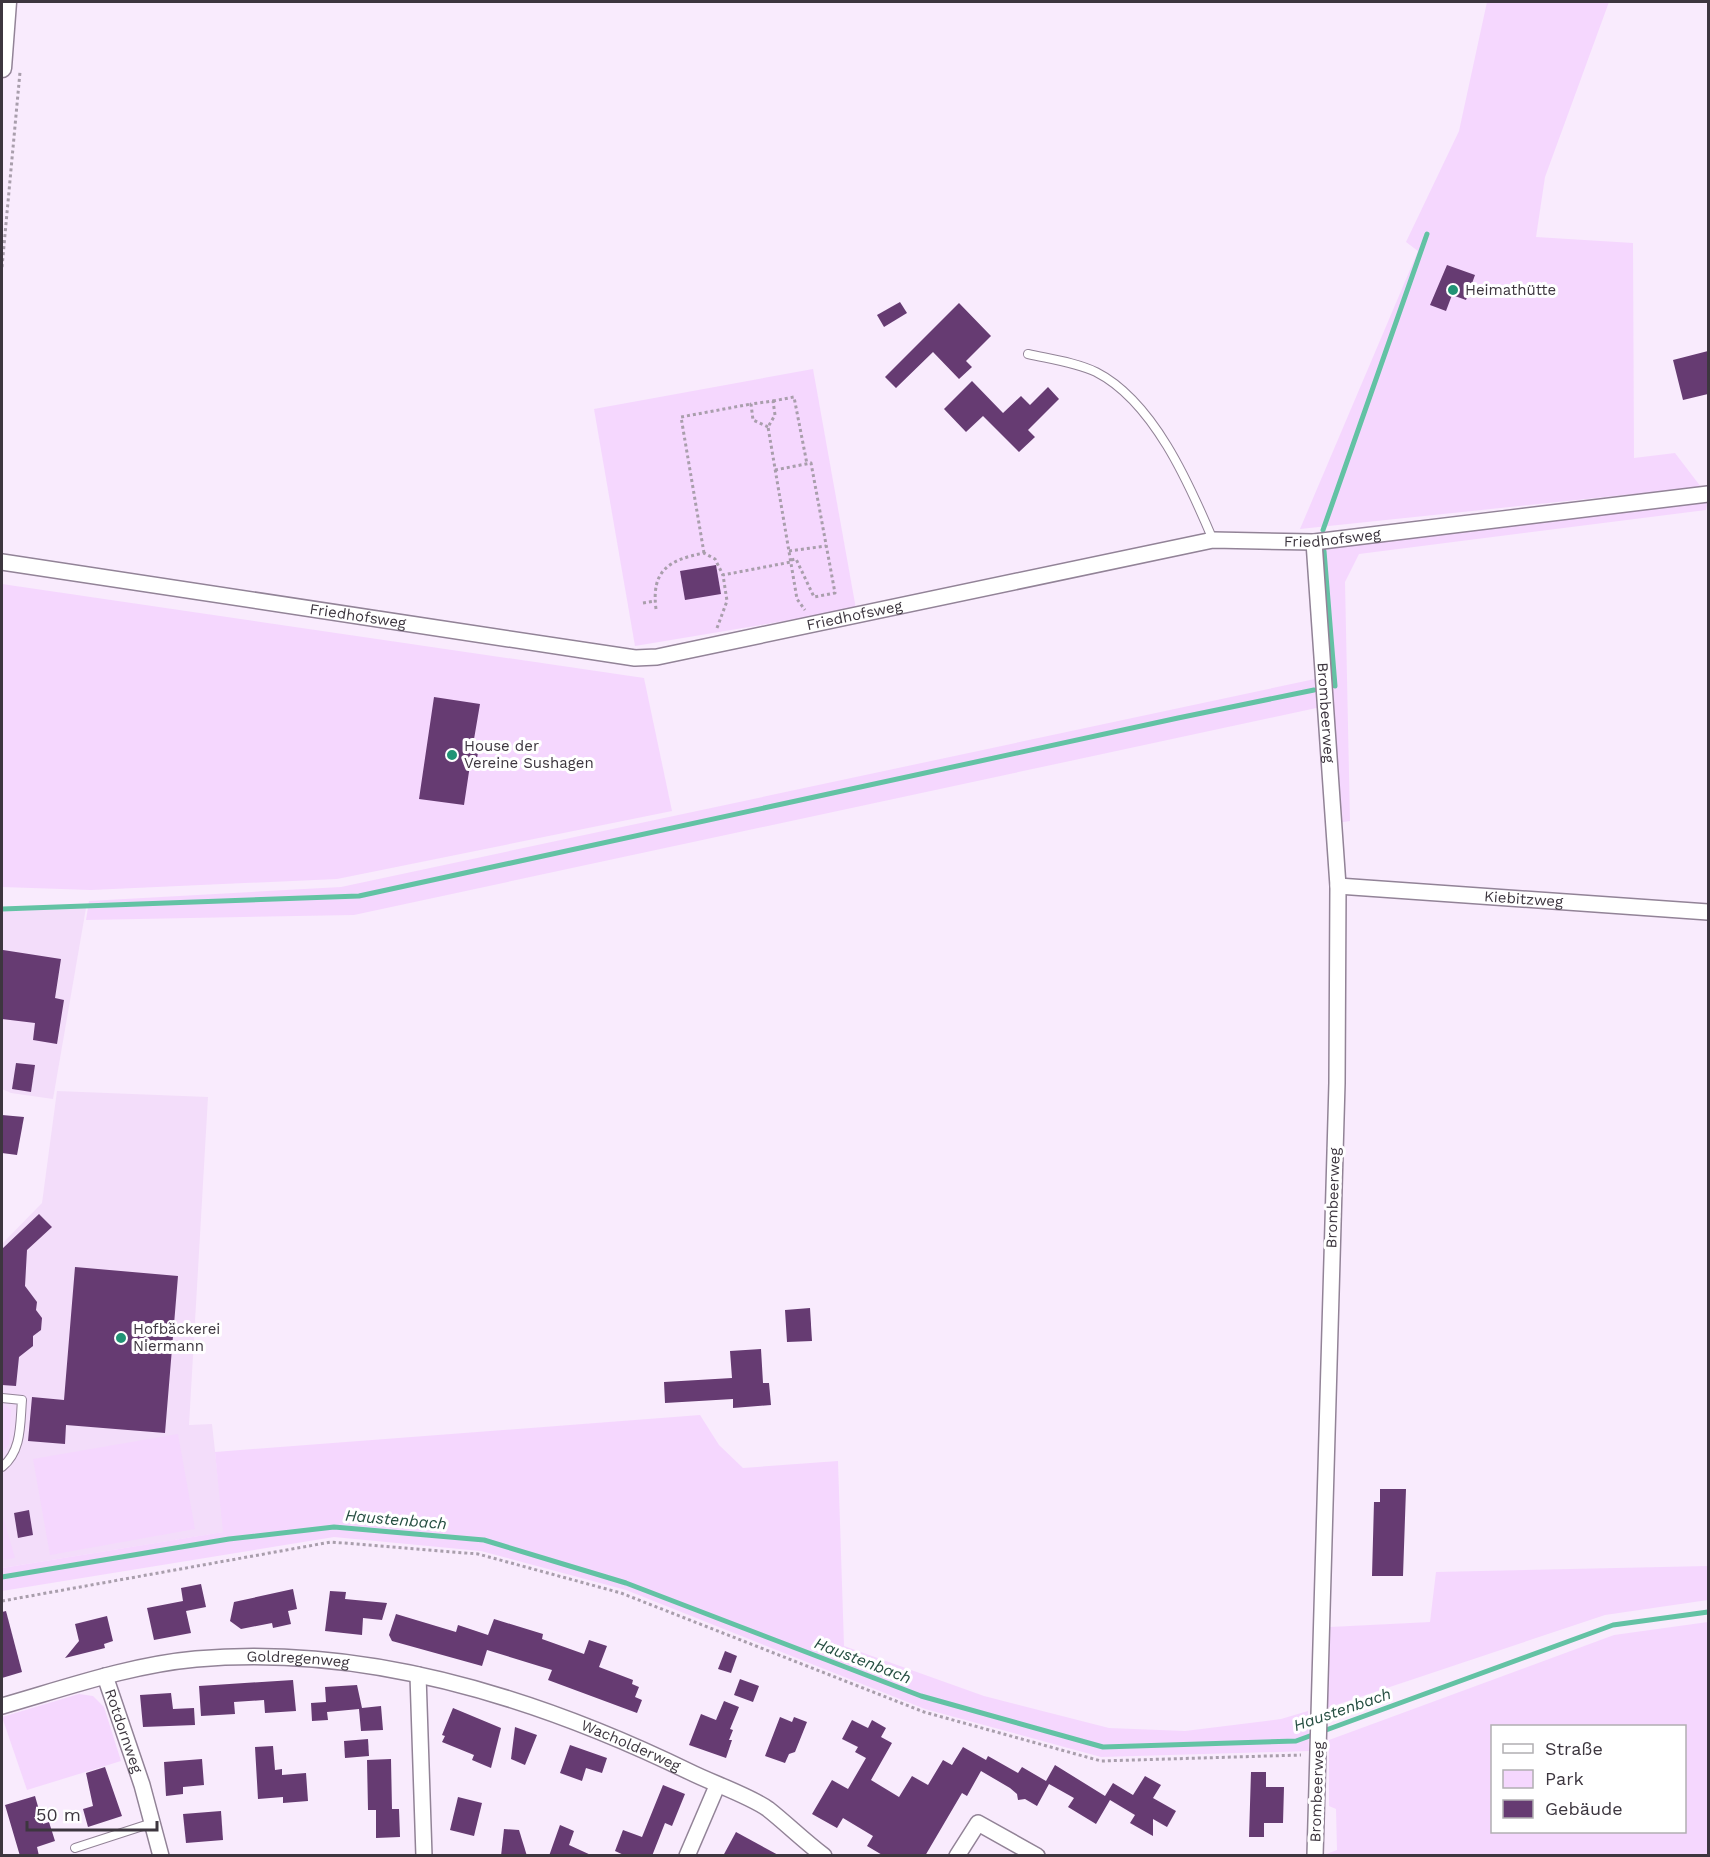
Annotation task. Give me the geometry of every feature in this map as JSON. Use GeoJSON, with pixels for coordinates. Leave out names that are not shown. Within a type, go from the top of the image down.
{"type":"FeatureCollection","features":[{"type":"Feature","properties":{"kind":"street"},"geometry":{"type":"LineString","coordinates":[[2,68],[7,2]]}},
{"type":"Feature","properties":{"kind":"street","name":"Friedhofsweg"},"geometry":{"type":"LineString","coordinates":[[2,562],[636,658],[657,657],[1213,540],[1314,542],[1708,494]]}},
{"type":"Feature","properties":{"kind":"street","name":"Brombeerweg"},"geometry":{"type":"LineString","coordinates":[[1314,542],[1338,886],[1337,1083],[1315,1856]]}},
{"type":"Feature","properties":{"kind":"street","name":"Kiebitzweg"},"geometry":{"type":"LineString","coordinates":[[1338,886],[1708,912]]}},
{"type":"Feature","properties":{"kind":"street","name":"Goldregenweg"},"geometry":{"type":"LineString","coordinates":[[2,1706],[105,1676],[194,1659],[272,1656],[349,1662],[418,1676]]}},
{"type":"Feature","properties":{"kind":"street","name":"Rotdornweg"},"geometry":{"type":"LineString","coordinates":[[105,1676],[142,1785],[161,1856]]}},
{"type":"Feature","properties":{"kind":"street"},"geometry":{"type":"LineString","coordinates":[[418,1676],[424,1856]]}},
{"type":"Feature","properties":{"kind":"street","name":"Wacholderweg"},"geometry":{"type":"LineString","coordinates":[[418,1676],[536,1708],[637,1746],[767,1808],[796,1836],[824,1856]]}},
{"type":"Feature","properties":{"kind":"street"},"geometry":{"type":"LineString","coordinates":[[687,1856],[717,1786]]}},
{"type":"Feature","properties":{"kind":"street"},"geometry":{"type":"LineString","coordinates":[[957,1856],[978,1823],[1037,1856]]}},
{"type":"Feature","properties":{"kind":"lane"},"geometry":{"type":"LineString","coordinates":[[1028,354],[1061,361],[1095,372],[1127,393],[1168,449],[1213,540]]}},
{"type":"Feature","properties":{"kind":"lane"},"geometry":{"type":"LineString","coordinates":[[2,1398],[22,1400],[20,1438],[10,1460],[2,1467]]}},
{"type":"Feature","properties":{"kind":"lane"},"geometry":{"type":"LineString","coordinates":[[75,1848],[152,1823]]}},
{"type":"Feature","properties":{"kind":"path"},"geometry":{"type":"LineString","coordinates":[[2,267],[21,67]]}},
{"type":"Feature","properties":{"kind":"path"},"geometry":{"type":"LineString","coordinates":[[704,553],[681,417],[794,397],[807,464]]}},
{"type":"Feature","properties":{"kind":"path"},"geometry":{"type":"LineString","coordinates":[[773,400],[775,414],[768,427],[797,599],[815,624]]}},
{"type":"Feature","properties":{"kind":"path"},"geometry":{"type":"LineString","coordinates":[[751,404],[753,420],[768,427]]}},
{"type":"Feature","properties":{"kind":"path"},"geometry":{"type":"LineString","coordinates":[[723,575],[796,559],[814,597],[835,593],[811,463],[775,470]]}},
{"type":"Feature","properties":{"kind":"path"},"geometry":{"type":"LineString","coordinates":[[789,551],[826,546]]}},
{"type":"Feature","properties":{"kind":"path"},"geometry":{"type":"LineString","coordinates":[[656,609],[655,583],[665,569],[680,557],[704,553],[715,560],[723,575],[727,601],[712,645]]}},
{"type":"Feature","properties":{"kind":"path"},"geometry":{"type":"LineString","coordinates":[[643,603],[655,602]]}},
{"type":"Feature","properties":{"kind":"path"},"geometry":{"type":"LineString","coordinates":[[2,1601],[331,1542],[478,1554],[621,1593],[924,1712],[1101,1761],[1318,1751]]}},
{"type":"Feature","properties":{"kind":"shaded area"},"geometry":{"type":"Polygon","coordinates":[[[86,908],[53,1099],[11,1093],[2,1089],[2,911],[86,908]]]}},
{"type":"Feature","properties":{"kind":"shaded area"},"geometry":{"type":"Polygon","coordinates":[[[57,1091],[208,1097],[189,1425],[212,1424],[224,1532],[2,1568],[2,1244],[42,1203],[57,1091]]]}},
{"type":"Feature","properties":{"kind":"green space"},"geometry":{"type":"Polygon","coordinates":[[[1487,2],[1609,2],[1545,177],[1536,237],[1633,243],[1634,458],[1675,453],[1701,487],[1300,529],[1418,251],[1406,242],[1459,131],[1487,2]]]}},
{"type":"Feature","properties":{"kind":"green space"},"geometry":{"type":"Polygon","coordinates":[[[813,369],[856,609],[635,646],[594,409],[813,369]]]}},
{"type":"Feature","properties":{"kind":"green space"},"geometry":{"type":"Polygon","coordinates":[[[1708,500],[1706,510],[1359,554],[1345,582],[1350,821],[1337,823],[1317,545],[1708,500]]]}},
{"type":"Feature","properties":{"kind":"green space"},"geometry":{"type":"Polygon","coordinates":[[[2,584],[644,678],[672,811],[337,879],[91,890],[2,887],[2,584]]]}},
{"type":"Feature","properties":{"kind":"green space"},"geometry":{"type":"Polygon","coordinates":[[[1315,679],[1321,707],[354,915],[86,920],[89,901],[341,887],[1315,679]]]}},
{"type":"Feature","properties":{"kind":"green space"},"geometry":{"type":"Polygon","coordinates":[[[2,1403],[11,1410],[9,1444],[2,1453],[2,1403]]]}},
{"type":"Feature","properties":{"kind":"green space"},"geometry":{"type":"Polygon","coordinates":[[[700,1415],[719,1445],[743,1468],[838,1461],[844,1646],[984,1696],[1109,1728],[1185,1731],[1281,1719],[1308,1711],[1309,1751],[1101,1757],[925,1709],[626,1590],[481,1551],[334,1537],[2,1591],[2,1568],[223,1532],[215,1452],[700,1415]]]}},
{"type":"Feature","properties":{"kind":"green space"},"geometry":{"type":"Polygon","coordinates":[[[178,1434],[195,1529],[50,1555],[33,1459],[178,1434]]]}},
{"type":"Feature","properties":{"kind":"green space"},"geometry":{"type":"Polygon","coordinates":[[[2,1513],[15,1558],[2,1560],[2,1513]]]}},
{"type":"Feature","properties":{"kind":"green space"},"geometry":{"type":"Polygon","coordinates":[[[1708,1566],[1708,1600],[1605,1615],[1327,1708],[1330,1627],[1430,1622],[1436,1572],[1708,1566]]]}},
{"type":"Feature","properties":{"kind":"green space"},"geometry":{"type":"Polygon","coordinates":[[[1708,1622],[1708,1855],[1321,1856],[1337,1850],[1336,1809],[1329,1806],[1329,1740],[1614,1635],[1708,1622]]]}},
{"type":"Feature","properties":{"kind":"green space"},"geometry":{"type":"Polygon","coordinates":[[[79,1694],[93,1696],[104,1707],[121,1761],[27,1790],[2,1717],[79,1694]]]}},
{"type":"Feature","properties":{"kind":"building","name":"Heimathütte"},"geometry":{"type":"Polygon","coordinates":[[[1447,265],[1475,275],[1466,300],[1452,295],[1446,311],[1430,305],[1447,265]]]}},
{"type":"Feature","properties":{"kind":"building"},"geometry":{"type":"Polygon","coordinates":[[[900,302],[907,313],[884,327],[877,315],[900,302]]]}},
{"type":"Feature","properties":{"kind":"building"},"geometry":{"type":"Polygon","coordinates":[[[959,303],[991,336],[966,361],[972,367],[959,379],[933,352],[896,388],[885,377],[959,303]]]}},
{"type":"Feature","properties":{"kind":"building"},"geometry":{"type":"Polygon","coordinates":[[[1708,351],[1708,394],[1683,400],[1673,360],[1708,351]]]}},
{"type":"Feature","properties":{"kind":"building"},"geometry":{"type":"Polygon","coordinates":[[[972,381],[1003,413],[1021,396],[1030,405],[1048,387],[1059,399],[1028,430],[1035,437],[1019,452],[983,416],[966,432],[944,409],[972,381]]]}},
{"type":"Feature","properties":{"kind":"building"},"geometry":{"type":"Polygon","coordinates":[[[716,565],[721,594],[685,600],[680,571],[716,565]]]}},
{"type":"Feature","properties":{"kind":"building","name":"House der Vereine Sushagen"},"geometry":{"type":"Polygon","coordinates":[[[434,697],[480,704],[473,745],[479,745],[476,766],[470,765],[464,805],[419,799],[434,697]]]}},
{"type":"Feature","properties":{"kind":"building"},"geometry":{"type":"Polygon","coordinates":[[[3,950],[61,959],[55,998],[64,1000],[57,1044],[33,1040],[35,1023],[2,1019],[3,950]]]}},
{"type":"Feature","properties":{"kind":"building"},"geometry":{"type":"Polygon","coordinates":[[[16,1063],[35,1065],[31,1092],[12,1089],[16,1063]]]}},
{"type":"Feature","properties":{"kind":"building"},"geometry":{"type":"Polygon","coordinates":[[[2,1115],[24,1117],[17,1155],[2,1153],[2,1115]]]}},
{"type":"Feature","properties":{"kind":"building"},"geometry":{"type":"Polygon","coordinates":[[[39,1214],[52,1227],[27,1250],[25,1286],[37,1302],[36,1310],[42,1318],[41,1330],[33,1336],[33,1346],[19,1357],[16,1386],[2,1385],[2,1249],[39,1214]]]}},
{"type":"Feature","properties":{"kind":"building","name":"Hofbäckerei Niermann"},"geometry":{"type":"Polygon","coordinates":[[[75,1267],[178,1276],[165,1433],[66,1425],[65,1444],[28,1441],[32,1397],[64,1400],[75,1267]]]}},
{"type":"Feature","properties":{"kind":"building"},"geometry":{"type":"Polygon","coordinates":[[[810,1308],[812,1341],[787,1342],[785,1310],[810,1308]]]}},
{"type":"Feature","properties":{"kind":"building"},"geometry":{"type":"Polygon","coordinates":[[[761,1349],[763,1383],[769,1383],[771,1405],[733,1408],[733,1399],[665,1403],[664,1382],[732,1378],[730,1351],[761,1349]]]}},
{"type":"Feature","properties":{"kind":"building"},"geometry":{"type":"Polygon","coordinates":[[[1380,1489],[1406,1489],[1403,1576],[1372,1576],[1374,1502],[1380,1502],[1380,1489]]]}},
{"type":"Feature","properties":{"kind":"building"},"geometry":{"type":"Polygon","coordinates":[[[29,1510],[33,1535],[18,1538],[14,1513],[29,1510]]]}},
{"type":"Feature","properties":{"kind":"building"},"geometry":{"type":"Polygon","coordinates":[[[201,1584],[206,1607],[186,1611],[191,1633],[154,1640],[147,1608],[183,1601],[181,1588],[201,1584]]]}},
{"type":"Feature","properties":{"kind":"building"},"geometry":{"type":"Polygon","coordinates":[[[293,1589],[297,1609],[288,1611],[291,1624],[273,1628],[272,1623],[241,1629],[230,1621],[234,1602],[293,1589]]]}},
{"type":"Feature","properties":{"kind":"building"},"geometry":{"type":"Polygon","coordinates":[[[330,1591],[346,1592],[345,1599],[387,1603],[382,1620],[363,1618],[362,1635],[325,1631],[330,1591]]]}},
{"type":"Feature","properties":{"kind":"building"},"geometry":{"type":"Polygon","coordinates":[[[6,1611],[22,1672],[2,1678],[2,1612],[6,1611]]]}},
{"type":"Feature","properties":{"kind":"building"},"geometry":{"type":"Polygon","coordinates":[[[396,1614],[456,1632],[458,1625],[488,1635],[494,1619],[543,1634],[542,1639],[584,1654],[589,1640],[607,1646],[599,1667],[633,1680],[632,1684],[639,1687],[635,1697],[642,1700],[637,1713],[548,1680],[552,1670],[487,1650],[482,1666],[392,1641],[389,1635],[396,1614]]]}},
{"type":"Feature","properties":{"kind":"building"},"geometry":{"type":"Polygon","coordinates":[[[107,1616],[113,1641],[104,1644],[105,1648],[65,1658],[79,1641],[75,1624],[107,1616]]]}},
{"type":"Feature","properties":{"kind":"building"},"geometry":{"type":"Polygon","coordinates":[[[725,1651],[737,1656],[731,1673],[718,1669],[725,1651]]]}},
{"type":"Feature","properties":{"kind":"building"},"geometry":{"type":"Polygon","coordinates":[[[740,1679],[759,1686],[753,1702],[734,1695],[740,1679]]]}},
{"type":"Feature","properties":{"kind":"building"},"geometry":{"type":"Polygon","coordinates":[[[293,1680],[296,1711],[265,1713],[264,1700],[234,1702],[235,1714],[201,1716],[199,1686],[293,1680]]]}},
{"type":"Feature","properties":{"kind":"building"},"geometry":{"type":"Polygon","coordinates":[[[357,1685],[362,1708],[381,1706],[383,1730],[361,1731],[359,1709],[327,1712],[328,1720],[312,1721],[311,1703],[326,1702],[325,1687],[357,1685]]]}},
{"type":"Feature","properties":{"kind":"building"},"geometry":{"type":"Polygon","coordinates":[[[171,1693],[173,1709],[194,1708],[195,1725],[143,1727],[140,1695],[171,1693]]]}},
{"type":"Feature","properties":{"kind":"building"},"geometry":{"type":"Polygon","coordinates":[[[724,1701],[739,1707],[730,1729],[733,1730],[729,1740],[732,1740],[726,1758],[689,1745],[701,1714],[716,1720],[724,1701]]]}},
{"type":"Feature","properties":{"kind":"building"},"geometry":{"type":"Polygon","coordinates":[[[453,1708],[501,1728],[491,1768],[472,1760],[474,1755],[442,1742],[445,1736],[442,1735],[453,1708]]]}},
{"type":"Feature","properties":{"kind":"building"},"geometry":{"type":"Polygon","coordinates":[[[780,1717],[792,1722],[794,1717],[807,1722],[795,1752],[789,1754],[785,1763],[765,1756],[780,1717]]]}},
{"type":"Feature","properties":{"kind":"building"},"geometry":{"type":"Polygon","coordinates":[[[852,1720],[868,1728],[872,1720],[886,1728],[881,1737],[892,1743],[871,1780],[899,1797],[912,1776],[928,1785],[943,1760],[952,1765],[963,1747],[986,1760],[988,1756],[1018,1773],[1022,1767],[1046,1781],[1055,1765],[1105,1796],[1113,1783],[1133,1795],[1145,1776],[1161,1785],[1153,1798],[1176,1811],[1167,1827],[1153,1819],[1153,1836],[1130,1823],[1135,1815],[1110,1800],[1096,1824],[1068,1807],[1074,1798],[1049,1784],[1037,1806],[1025,1799],[1018,1800],[1017,1794],[1010,1788],[981,1771],[967,1796],[962,1793],[925,1856],[884,1856],[867,1846],[873,1836],[843,1818],[837,1828],[812,1814],[832,1780],[848,1789],[866,1758],[855,1752],[858,1747],[842,1739],[852,1720]]]}},
{"type":"Feature","properties":{"kind":"building"},"geometry":{"type":"Polygon","coordinates":[[[515,1727],[537,1735],[525,1765],[511,1759],[515,1727]]]}},
{"type":"Feature","properties":{"kind":"building"},"geometry":{"type":"Polygon","coordinates":[[[368,1739],[369,1756],[345,1758],[344,1741],[368,1739]]]}},
{"type":"Feature","properties":{"kind":"building"},"geometry":{"type":"Polygon","coordinates":[[[570,1745],[607,1758],[602,1773],[586,1768],[582,1781],[560,1773],[570,1745]]]}},
{"type":"Feature","properties":{"kind":"building"},"geometry":{"type":"Polygon","coordinates":[[[273,1746],[275,1770],[282,1769],[282,1775],[306,1773],[308,1801],[283,1803],[283,1797],[258,1799],[255,1747],[273,1746]]]}},
{"type":"Feature","properties":{"kind":"building"},"geometry":{"type":"Polygon","coordinates":[[[202,1759],[204,1785],[183,1787],[183,1794],[166,1796],[164,1762],[202,1759]]]}},
{"type":"Feature","properties":{"kind":"building"},"geometry":{"type":"Polygon","coordinates":[[[391,1759],[392,1809],[399,1809],[400,1837],[376,1838],[376,1810],[368,1810],[367,1760],[391,1759]]]}},
{"type":"Feature","properties":{"kind":"building"},"geometry":{"type":"Polygon","coordinates":[[[105,1767],[122,1816],[88,1827],[83,1809],[93,1806],[86,1773],[105,1767]]]}},
{"type":"Feature","properties":{"kind":"building"},"geometry":{"type":"Polygon","coordinates":[[[1251,1772],[1266,1772],[1266,1787],[1284,1787],[1283,1823],[1264,1823],[1264,1837],[1249,1837],[1251,1772]]]}},
{"type":"Feature","properties":{"kind":"building"},"geometry":{"type":"Polygon","coordinates":[[[663,1785],[685,1794],[672,1826],[665,1823],[652,1856],[626,1856],[615,1851],[623,1830],[642,1837],[663,1785]]]}},
{"type":"Feature","properties":{"kind":"building"},"geometry":{"type":"Polygon","coordinates":[[[35,1796],[43,1824],[49,1822],[55,1841],[37,1847],[39,1856],[20,1856],[5,1805],[35,1796]]]}},
{"type":"Feature","properties":{"kind":"building"},"geometry":{"type":"Polygon","coordinates":[[[458,1797],[482,1803],[474,1836],[450,1830],[458,1797]]]}},
{"type":"Feature","properties":{"kind":"building"},"geometry":{"type":"Polygon","coordinates":[[[221,1811],[223,1840],[186,1843],[183,1814],[221,1811]]]}},
{"type":"Feature","properties":{"kind":"building"},"geometry":{"type":"Polygon","coordinates":[[[560,1825],[574,1831],[569,1845],[593,1856],[549,1856],[560,1825]]]}},
{"type":"Feature","properties":{"kind":"building"},"geometry":{"type":"Polygon","coordinates":[[[504,1829],[519,1830],[527,1856],[501,1856],[504,1829]]]}},
{"type":"Feature","properties":{"kind":"building"},"geometry":{"type":"Polygon","coordinates":[[[736,1832],[780,1856],[723,1856],[736,1832]]]}},
{"type":"Feature","properties":{"kind":"waterway"},"geometry":{"type":"LineString","coordinates":[[1323,530],[1427,234]]}},
{"type":"Feature","properties":{"kind":"waterway"},"geometry":{"type":"LineString","coordinates":[[1324,551],[1335,686]]}},
{"type":"Feature","properties":{"kind":"waterway"},"geometry":{"type":"LineString","coordinates":[[2,909],[359,896],[1314,690]]}},
{"type":"Feature","properties":{"kind":"waterway","name":"Haustenbach"},"geometry":{"type":"LineString","coordinates":[[2,1577],[229,1539],[334,1527],[484,1540],[626,1583],[921,1696],[1103,1747],[1296,1741],[1613,1625],[1708,1612]]}},
{"type":"Feature","properties":{"kind":"place","name":"Heimathütte"},"geometry":{"type":"Point","coordinates":[1453,290]}},
{"type":"Feature","properties":{"kind":"place","name":"House der Vereine Sushagen"},"geometry":{"type":"Point","coordinates":[452,755]}},
{"type":"Feature","properties":{"kind":"place","name":"Hofbäckerei Niermann"},"geometry":{"type":"Point","coordinates":[121,1338]}}]}
